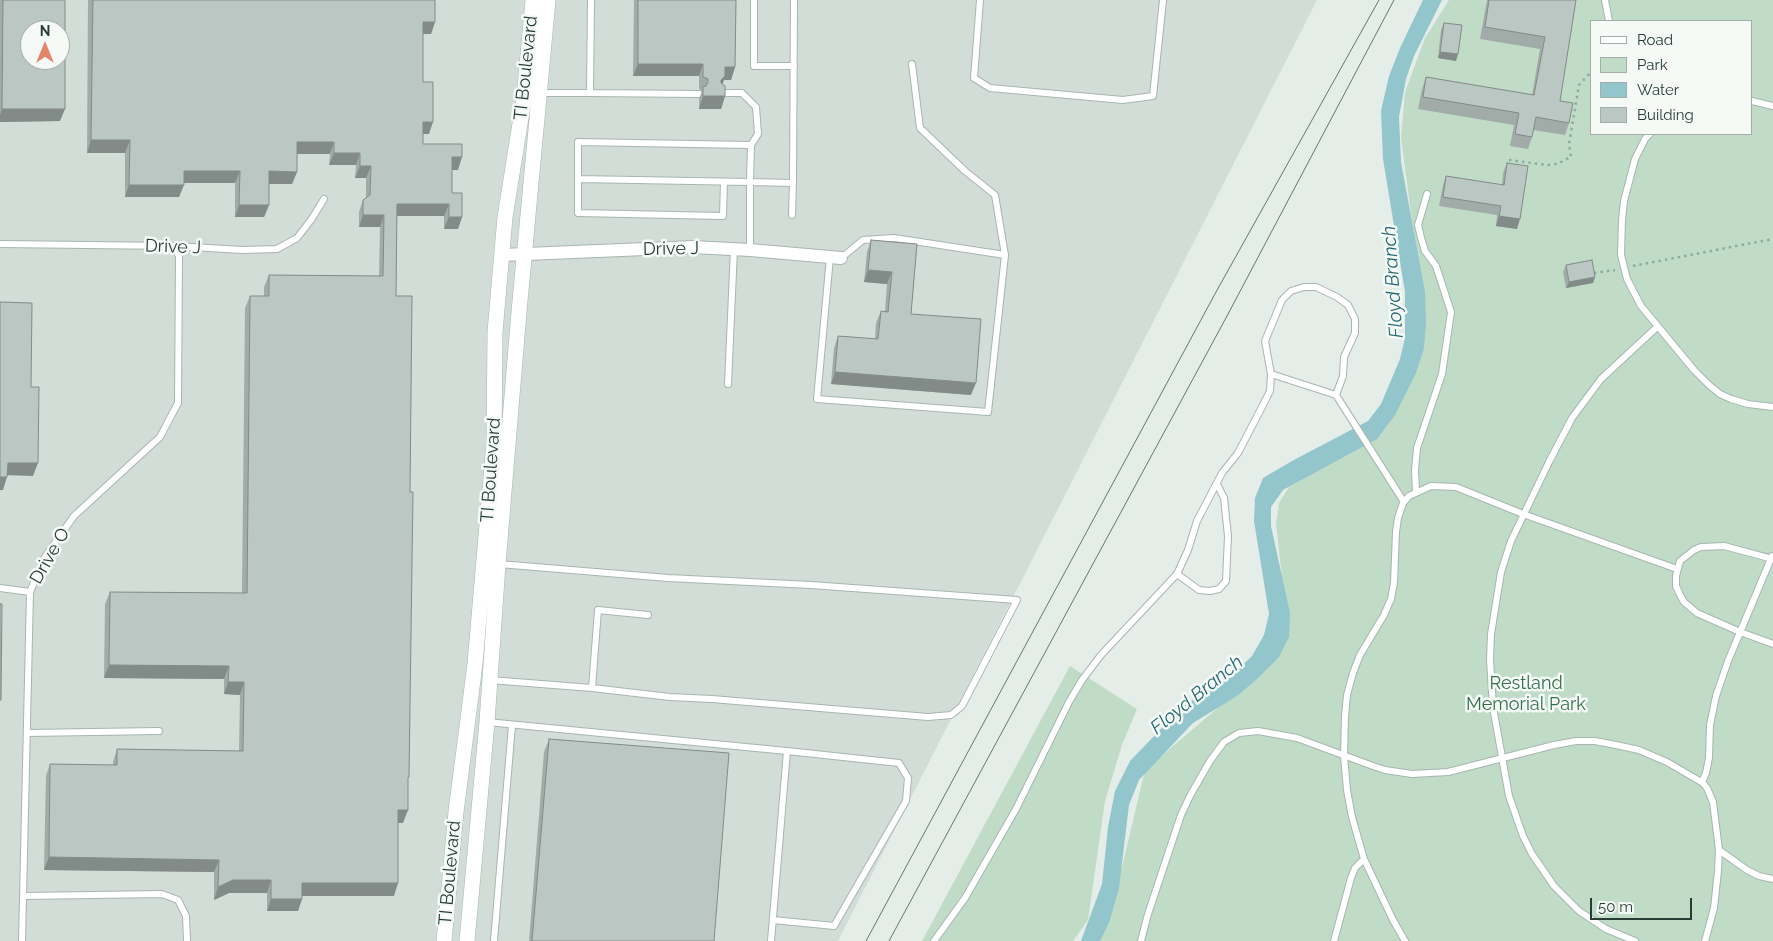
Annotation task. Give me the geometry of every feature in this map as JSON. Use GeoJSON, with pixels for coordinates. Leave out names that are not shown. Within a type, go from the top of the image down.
{"type":"FeatureCollection","features":[{"type":"Feature","properties":{"kind":"street","name":"TI Boulevard"},"geometry":{"type":"LineString","coordinates":[[444,941],[456,812],[475,664],[493,453],[495,332],[502,255],[508,197],[524,99],[533,0]]}},
{"type":"Feature","properties":{"kind":"street","name":"TI Boulevard"},"geometry":{"type":"LineString","coordinates":[[467,941],[487,722],[518,322],[548,0]]}},
{"type":"Feature","properties":{"kind":"street","name":"Drive J"},"geometry":{"type":"LineString","coordinates":[[502,255],[693,247],[836,258]]}},
{"type":"Feature","properties":{"kind":"lane"},"geometry":{"type":"LineString","coordinates":[[590,93],[591,0]]}},
{"type":"Feature","properties":{"kind":"lane"},"geometry":{"type":"LineString","coordinates":[[754,0],[754,66],[794,66]]}},
{"type":"Feature","properties":{"kind":"lane"},"geometry":{"type":"LineString","coordinates":[[792,215],[794,0]]}},
{"type":"Feature","properties":{"kind":"lane"},"geometry":{"type":"LineString","coordinates":[[980,0],[974,78],[990,88],[1123,100],[1154,96],[1163,0]]}},
{"type":"Feature","properties":{"kind":"lane"},"geometry":{"type":"LineString","coordinates":[[1605,0],[1609,20]]}},
{"type":"Feature","properties":{"kind":"lane"},"geometry":{"type":"LineString","coordinates":[[912,64],[920,128],[965,171],[995,195],[1005,255],[988,412],[816,399],[836,258],[863,240],[894,238],[1005,255]]}},
{"type":"Feature","properties":{"kind":"lane"},"geometry":{"type":"LineString","coordinates":[[539,93],[699,94]]}},
{"type":"Feature","properties":{"kind":"lane"},"geometry":{"type":"LineString","coordinates":[[721,94],[742,93],[756,107],[758,134],[751,145],[750,250]]}},
{"type":"Feature","properties":{"kind":"lane"},"geometry":{"type":"LineString","coordinates":[[1753,101],[1773,106]]}},
{"type":"Feature","properties":{"kind":"lane"},"geometry":{"type":"LineString","coordinates":[[1649,135],[1635,159],[1624,201],[1621,255],[1627,279],[1641,306],[1657,327],[1694,370],[1720,394],[1748,404],[1773,407]]}},
{"type":"Feature","properties":{"kind":"lane"},"geometry":{"type":"LineString","coordinates":[[724,182],[723,216],[578,213],[578,142],[751,145]]}},
{"type":"Feature","properties":{"kind":"lane"},"geometry":{"type":"LineString","coordinates":[[578,179],[793,183]]}},
{"type":"Feature","properties":{"kind":"lane"},"geometry":{"type":"LineString","coordinates":[[1416,492],[1417,448],[1442,374],[1451,312],[1436,266],[1424,251],[1420,238],[1418,225],[1427,194]]}},
{"type":"Feature","properties":{"kind":"lane","name":"Drive J"},"geometry":{"type":"LineString","coordinates":[[0,244],[175,246],[242,250],[277,249],[297,238],[324,199]]}},
{"type":"Feature","properties":{"kind":"lane","name":"Drive O"},"geometry":{"type":"LineString","coordinates":[[22,941],[30,592],[45,557],[74,516],[160,437],[178,403],[179,258],[175,246]]}},
{"type":"Feature","properties":{"kind":"lane"},"geometry":{"type":"LineString","coordinates":[[728,384],[734,249]]}},
{"type":"Feature","properties":{"kind":"lane"},"geometry":{"type":"LineString","coordinates":[[934,941],[965,898],[1016,808],[1082,680],[1101,655],[1177,574],[1188,550],[1197,521],[1222,474],[1238,454],[1270,391],[1272,374],[1265,341],[1282,300],[1291,291],[1304,287],[1316,287],[1337,297],[1348,305],[1355,319],[1355,333],[1344,357],[1343,376],[1336,395]]}},
{"type":"Feature","properties":{"kind":"lane"},"geometry":{"type":"LineString","coordinates":[[1635,941],[1606,929],[1579,911],[1542,871],[1523,836],[1509,796],[1501,759],[1490,683],[1490,660],[1491,634],[1501,572],[1510,541],[1523,514],[1572,418],[1601,379],[1657,327]]}},
{"type":"Feature","properties":{"kind":"lane"},"geometry":{"type":"LineString","coordinates":[[1272,374],[1336,395],[1404,502]]}},
{"type":"Feature","properties":{"kind":"lane"},"geometry":{"type":"LineString","coordinates":[[1177,574],[1199,590],[1210,591],[1219,589],[1226,581],[1228,536],[1224,498],[1217,484]]}},
{"type":"Feature","properties":{"kind":"lane"},"geometry":{"type":"LineString","coordinates":[[1406,941],[1393,920],[1364,859],[1352,817],[1344,756],[1347,695],[1360,655],[1384,616],[1391,599],[1394,583],[1396,532],[1398,518],[1404,502],[1409,496],[1431,486],[1456,487],[1523,514],[1677,569]]}},
{"type":"Feature","properties":{"kind":"lane"},"geometry":{"type":"LineString","coordinates":[[1702,782],[1709,758],[1710,725],[1716,696],[1740,632],[1772,557],[1724,546],[1711,546],[1694,550],[1680,561],[1677,569],[1676,586],[1684,602],[1697,613],[1740,632],[1773,644]]}},
{"type":"Feature","properties":{"kind":"lane"},"geometry":{"type":"LineString","coordinates":[[489,680],[592,688],[670,698],[722,700],[928,718],[951,715],[962,706],[1017,600],[811,585],[668,578],[498,564]]}},
{"type":"Feature","properties":{"kind":"lane"},"geometry":{"type":"LineString","coordinates":[[0,588],[30,592]]}},
{"type":"Feature","properties":{"kind":"lane"},"geometry":{"type":"LineString","coordinates":[[592,688],[598,610],[648,614]]}},
{"type":"Feature","properties":{"kind":"lane"},"geometry":{"type":"LineString","coordinates":[[487,722],[899,763],[908,778],[906,802],[834,926],[773,920]]}},
{"type":"Feature","properties":{"kind":"lane"},"geometry":{"type":"LineString","coordinates":[[494,941],[512,725]]}},
{"type":"Feature","properties":{"kind":"lane"},"geometry":{"type":"LineString","coordinates":[[27,733],[159,731]]}},
{"type":"Feature","properties":{"kind":"lane"},"geometry":{"type":"LineString","coordinates":[[1141,941],[1181,815],[1210,761],[1224,742],[1239,733],[1258,731],[1297,738],[1386,770],[1425,774],[1448,772],[1576,741],[1595,741],[1644,753],[1667,762],[1702,782],[1713,802],[1719,850],[1714,908],[1705,941]]}},
{"type":"Feature","properties":{"kind":"lane"},"geometry":{"type":"LineString","coordinates":[[771,941],[787,751]]}},
{"type":"Feature","properties":{"kind":"lane"},"geometry":{"type":"LineString","coordinates":[[1719,850],[1747,870],[1759,876],[1773,879]]}},
{"type":"Feature","properties":{"kind":"lane"},"geometry":{"type":"LineString","coordinates":[[1334,941],[1351,878],[1355,868],[1364,859]]}},
{"type":"Feature","properties":{"kind":"lane"},"geometry":{"type":"LineString","coordinates":[[24,896],[162,894],[178,900],[186,916],[187,941]]}},
{"type":"Feature","properties":{"kind":"path"},"geometry":{"type":"LineString","coordinates":[[1509,160],[1547,166],[1557,164],[1572,157],[1569,144],[1579,85],[1590,74]]}},
{"type":"Feature","properties":{"kind":"path"},"geometry":{"type":"LineString","coordinates":[[1594,273],[1773,239]]}},
{"type":"Feature","properties":{"kind":"shaded area"},"geometry":{"type":"Polygon","coordinates":[[[0,0],[1317,0],[838,941],[0,941],[0,0]]]}},
{"type":"Feature","properties":{"kind":"green space","name":"Restland Memorial Park"},"geometry":{"type":"Polygon","coordinates":[[[1449,0],[1773,0],[1773,941],[1096,941],[1122,867],[1145,770],[1268,665],[1288,630],[1276,524],[1279,503],[1289,487],[1382,432],[1423,306],[1401,137],[1405,92],[1425,38],[1449,0]]]}},
{"type":"Feature","properties":{"kind":"green space"},"geometry":{"type":"Polygon","coordinates":[[[1070,666],[1137,709],[1122,745],[1105,801],[1088,920],[1073,941],[922,941],[1070,666]]]}},
{"type":"Feature","properties":{"kind":"water"},"geometry":{"type":"Polygon","coordinates":[[[1423,0],[1442,0],[1414,56],[1406,79],[1399,117],[1401,162],[1425,292],[1426,322],[1424,348],[1416,373],[1395,415],[1377,439],[1283,490],[1271,507],[1271,526],[1290,613],[1289,637],[1279,657],[1256,680],[1237,696],[1193,723],[1139,780],[1129,805],[1119,888],[1109,923],[1100,941],[1081,941],[1102,884],[1108,827],[1115,791],[1130,761],[1183,706],[1230,677],[1252,656],[1264,635],[1269,614],[1254,521],[1255,498],[1263,478],[1368,421],[1381,404],[1400,359],[1405,338],[1405,292],[1383,159],[1381,111],[1389,76],[1423,0]]]}},
{"type":"Feature","properties":{"kind":"building"},"geometry":{"type":"Polygon","coordinates":[[[3,0],[65,0],[65,20],[20,20],[20,70],[65,70],[65,109],[2,109],[3,0]]]}},
{"type":"Feature","properties":{"kind":"building"},"geometry":{"type":"Polygon","coordinates":[[[93,0],[435,0],[435,22],[423,22],[423,82],[433,82],[433,122],[423,122],[423,144],[462,144],[462,157],[452,157],[452,193],[462,193],[462,217],[449,217],[449,204],[397,204],[396,296],[412,296],[410,492],[413,492],[408,810],[398,810],[398,883],[302,883],[302,899],[271,899],[271,880],[233,880],[218,887],[219,860],[49,857],[50,764],[117,765],[117,749],[243,751],[244,682],[228,682],[229,666],[109,665],[110,592],[247,593],[250,296],[269,296],[269,275],[383,276],[384,215],[363,215],[363,200],[370,195],[371,166],[360,166],[360,153],[334,153],[334,142],[297,142],[297,172],[269,171],[269,205],[239,205],[240,171],[184,171],[184,185],[129,185],[130,140],[91,140],[93,0]]]}},
{"type":"Feature","properties":{"kind":"building"},"geometry":{"type":"Polygon","coordinates":[[[638,0],[736,0],[735,67],[725,67],[725,76],[721,83],[725,86],[725,96],[703,96],[703,87],[706,86],[708,79],[703,77],[703,64],[638,64],[638,0]]]}},
{"type":"Feature","properties":{"kind":"building"},"geometry":{"type":"Polygon","coordinates":[[[1489,0],[1576,0],[1560,101],[1573,103],[1569,123],[1536,117],[1532,137],[1515,134],[1519,113],[1423,97],[1426,77],[1534,95],[1545,37],[1485,27],[1489,0]]]}},
{"type":"Feature","properties":{"kind":"building"},"geometry":{"type":"Polygon","coordinates":[[[1444,23],[1462,25],[1458,54],[1440,52],[1444,23]]]}},
{"type":"Feature","properties":{"kind":"building"},"geometry":{"type":"Polygon","coordinates":[[[1507,163],[1528,166],[1520,219],[1499,216],[1501,206],[1443,197],[1446,176],[1504,185],[1507,163]]]}},
{"type":"Feature","properties":{"kind":"building"},"geometry":{"type":"Polygon","coordinates":[[[871,240],[917,244],[911,314],[981,319],[976,383],[835,372],[838,336],[878,339],[881,311],[888,312],[892,272],[868,270],[871,240]]]}},
{"type":"Feature","properties":{"kind":"building"},"geometry":{"type":"Polygon","coordinates":[[[1592,260],[1595,277],[1569,282],[1566,265],[1592,260]]]}},
{"type":"Feature","properties":{"kind":"building"},"geometry":{"type":"Polygon","coordinates":[[[0,302],[32,303],[31,387],[39,387],[38,463],[8,463],[7,477],[0,477],[0,302]]]}},
{"type":"Feature","properties":{"kind":"building"},"geometry":{"type":"Polygon","coordinates":[[[0,604],[2,604],[1,700],[0,700],[0,604]]]}},
{"type":"Feature","properties":{"kind":"building"},"geometry":{"type":"Polygon","coordinates":[[[549,739],[729,753],[714,941],[532,941],[549,739]]]}},
{"type":"Feature","properties":{"kind":"tram line"},"geometry":{"type":"LineString","coordinates":[[866,941],[1216,292],[1379,0]]}},
{"type":"Feature","properties":{"kind":"tram line"},"geometry":{"type":"LineString","coordinates":[[889,941],[1227,316],[1394,0]]}},
{"type":"Feature","properties":{"kind":"water label","name":"Floyd Branch"},"geometry":{"type":"Point","coordinates":[1393,282]}},
{"type":"Feature","properties":{"kind":"water label","name":"Floyd Branch"},"geometry":{"type":"Point","coordinates":[1197,695]}}]}
